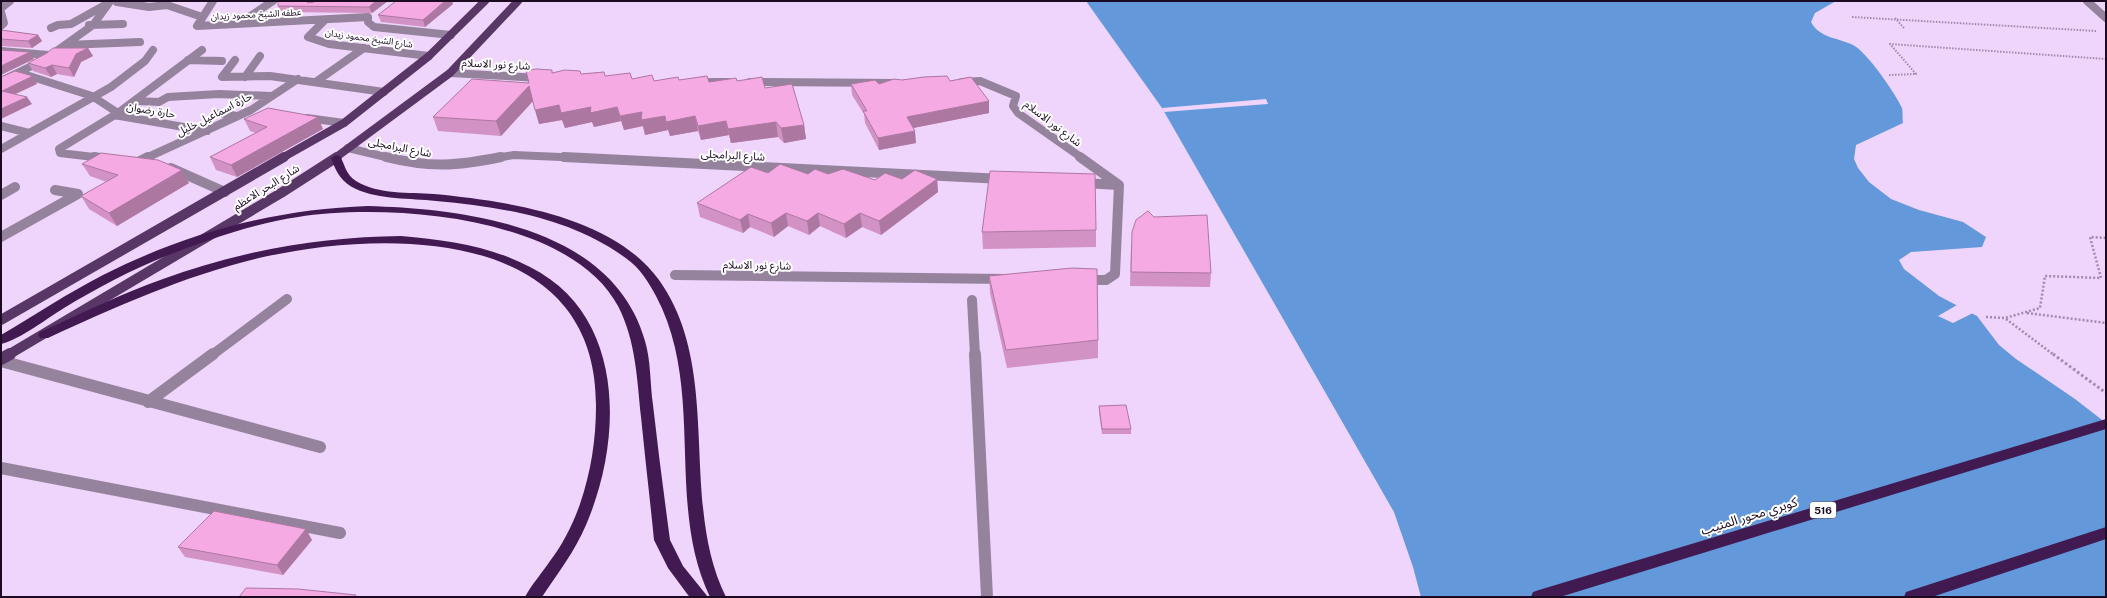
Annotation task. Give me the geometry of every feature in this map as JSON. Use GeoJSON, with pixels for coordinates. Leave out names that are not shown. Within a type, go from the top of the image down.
{"type":"FeatureCollection","features":[{"type":"Feature","properties":{"kind":"highway"},"geometry":{"type":"LineString","coordinates":[[336,158],[341,172],[352,183],[371,190],[484,202],[524,210],[563,221],[602,238],[636,259],[659,287],[673,320],[690,400],[700,547],[711,584],[718,597]]}},
{"type":"Feature","properties":{"kind":"highway"},"geometry":{"type":"LineString","coordinates":[[1,340],[108,278],[153,257],[199,239],[245,226],[290,216],[333,210],[374,208],[412,210],[487,223],[535,237],[565,251],[591,269],[613,290],[629,314],[639,342],[662,540],[672,563],[686,584],[700,597]]}},
{"type":"Feature","properties":{"kind":"highway"},"geometry":{"type":"LineString","coordinates":[[44,335],[133,295],[185,276],[236,260],[335,242],[380,240],[423,241],[463,247],[505,259],[541,277],[569,302],[589,332],[600,367],[604,409],[601,449],[591,496],[568,547],[533,597]]}},
{"type":"Feature","properties":{"kind":"highway","name":"كوبري محور المنيب"},"geometry":{"type":"LineString","coordinates":[[1539,597],[2106,424]]}},
{"type":"Feature","properties":{"kind":"highway"},"geometry":{"type":"LineString","coordinates":[[1912,597],[2106,533]]}},
{"type":"Feature","properties":{"kind":"main road","name":"شارع البحر الاعظم"},"geometry":{"type":"LineString","coordinates":[[1,320],[344,123],[429,56],[451,36],[484,1]]}},
{"type":"Feature","properties":{"kind":"main road","name":"شارع البحر الاعظم"},"geometry":{"type":"LineString","coordinates":[[1,360],[281,193],[336,158],[450,73],[518,1]]}},
{"type":"Feature","properties":{"kind":"street"},"geometry":{"type":"LineString","coordinates":[[69,24],[108,2],[118,1],[149,7],[167,5],[202,17],[213,1]]}},
{"type":"Feature","properties":{"kind":"street"},"geometry":{"type":"LineString","coordinates":[[239,24],[273,1]]}},
{"type":"Feature","properties":{"kind":"street"},"geometry":{"type":"LineString","coordinates":[[2087,1],[2106,18]]}},
{"type":"Feature","properties":{"kind":"street"},"geometry":{"type":"LineString","coordinates":[[1,81],[49,59],[50,56],[93,25],[108,2]]}},
{"type":"Feature","properties":{"kind":"street"},"geometry":{"type":"LineString","coordinates":[[1,12],[4,23],[1,26]]}},
{"type":"Feature","properties":{"kind":"street","name":"عطفه الشيخ محمود زيدان"},"geometry":{"type":"LineString","coordinates":[[202,17],[198,26],[325,20],[336,17],[366,17],[374,27],[451,36]]}},
{"type":"Feature","properties":{"kind":"street","name":"شارع الشيخ محمود زيدان"},"geometry":{"type":"LineString","coordinates":[[325,20],[308,37],[329,44],[429,56]]}},
{"type":"Feature","properties":{"kind":"street"},"geometry":{"type":"LineString","coordinates":[[282,28],[287,21]]}},
{"type":"Feature","properties":{"kind":"street"},"geometry":{"type":"LineString","coordinates":[[51,28],[58,25],[69,24],[123,24]]}},
{"type":"Feature","properties":{"kind":"street"},"geometry":{"type":"LineString","coordinates":[[66,45],[140,42]]}},
{"type":"Feature","properties":{"kind":"street"},"geometry":{"type":"LineString","coordinates":[[317,81],[364,48]]}},
{"type":"Feature","properties":{"kind":"street"},"geometry":{"type":"LineString","coordinates":[[1,149],[92,96],[111,87],[130,74],[153,50]]}},
{"type":"Feature","properties":{"kind":"street"},"geometry":{"type":"LineString","coordinates":[[115,161],[60,153],[59,150],[68,142],[136,101],[202,50]]}},
{"type":"Feature","properties":{"kind":"street"},"geometry":{"type":"LineString","coordinates":[[1,51],[50,56]]}},
{"type":"Feature","properties":{"kind":"street"},"geometry":{"type":"LineString","coordinates":[[246,77],[260,56]]}},
{"type":"Feature","properties":{"kind":"street"},"geometry":{"type":"LineString","coordinates":[[188,60],[222,61]]}},
{"type":"Feature","properties":{"kind":"street","name":"حارة اسماعيل خليل"},"geometry":{"type":"LineString","coordinates":[[235,60],[222,77],[298,79],[384,92]]}},
{"type":"Feature","properties":{"kind":"street"},"geometry":{"type":"LineString","coordinates":[[18,72],[92,96],[116,114]]}},
{"type":"Feature","properties":{"kind":"street","name":"شارع نور الاسلام"},"geometry":{"type":"LineString","coordinates":[[450,73],[550,78]]}},
{"type":"Feature","properties":{"kind":"street","name":"حارة اسماعيل خليل"},"geometry":{"type":"LineString","coordinates":[[225,192],[192,176],[159,165],[132,163],[207,132],[236,116],[251,110],[298,79]]}},
{"type":"Feature","properties":{"kind":"street","name":"شارع نور الاسلام"},"geometry":{"type":"LineString","coordinates":[[951,83],[980,81],[1016,96],[1013,106],[1018,113],[1119,185]]}},
{"type":"Feature","properties":{"kind":"street"},"geometry":{"type":"LineString","coordinates":[[683,82],[904,83]]}},
{"type":"Feature","properties":{"kind":"street"},"geometry":{"type":"LineString","coordinates":[[136,101],[159,102],[168,97],[219,94],[271,96]]}},
{"type":"Feature","properties":{"kind":"street"},"geometry":{"type":"LineString","coordinates":[[251,110],[266,113]]}},
{"type":"Feature","properties":{"kind":"street"},"geometry":{"type":"LineString","coordinates":[[220,113],[236,116]]}},
{"type":"Feature","properties":{"kind":"street","name":"حارة رضوان"},"geometry":{"type":"LineString","coordinates":[[116,114],[207,132]]}},
{"type":"Feature","properties":{"kind":"street"},"geometry":{"type":"LineString","coordinates":[[297,117],[344,123]]}},
{"type":"Feature","properties":{"kind":"street"},"geometry":{"type":"LineString","coordinates":[[1,126],[29,133]]}},
{"type":"Feature","properties":{"kind":"street","name":"شارع البرامجلى"},"geometry":{"type":"LineString","coordinates":[[348,148],[418,164],[440,166],[520,156],[1015,180]]}},
{"type":"Feature","properties":{"kind":"street"},"geometry":{"type":"LineString","coordinates":[[1071,183],[1119,185],[1115,274],[1106,280],[1078,280]]}},
{"type":"Feature","properties":{"kind":"street"},"geometry":{"type":"LineString","coordinates":[[1,195],[15,187]]}},
{"type":"Feature","properties":{"kind":"street"},"geometry":{"type":"LineString","coordinates":[[1,238],[78,195],[55,190]]}},
{"type":"Feature","properties":{"kind":"street","name":"شارع نور الاسلام"},"geometry":{"type":"LineString","coordinates":[[675,275],[1015,279]]}},
{"type":"Feature","properties":{"kind":"street"},"geometry":{"type":"LineString","coordinates":[[148,402],[287,299]]}},
{"type":"Feature","properties":{"kind":"street"},"geometry":{"type":"LineString","coordinates":[[972,300],[987,597]]}},
{"type":"Feature","properties":{"kind":"street"},"geometry":{"type":"LineString","coordinates":[[1,360],[148,402],[320,447]]}},
{"type":"Feature","properties":{"kind":"street"},"geometry":{"type":"LineString","coordinates":[[1,468],[340,534]]}},
{"type":"Feature","properties":{"kind":"path"},"geometry":{"type":"LineString","coordinates":[[1852,17],[1895,18],[2099,32]]}},
{"type":"Feature","properties":{"kind":"path"},"geometry":{"type":"LineString","coordinates":[[1895,18],[1904,28]]}},
{"type":"Feature","properties":{"kind":"path"},"geometry":{"type":"LineString","coordinates":[[1889,75],[1916,74],[1890,44],[2106,59]]}},
{"type":"Feature","properties":{"kind":"path"},"geometry":{"type":"LineString","coordinates":[[2088,55],[2092,58]]}},
{"type":"Feature","properties":{"kind":"path"},"geometry":{"type":"LineString","coordinates":[[1986,317],[2005,318],[2040,308],[2045,276],[2101,278],[2090,237],[2106,238]]}},
{"type":"Feature","properties":{"kind":"path"},"geometry":{"type":"LineString","coordinates":[[2025,312],[2106,324]]}},
{"type":"Feature","properties":{"kind":"path"},"geometry":{"type":"LineString","coordinates":[[2005,318],[2106,393]]}},
{"type":"Feature","properties":{"kind":"water"},"geometry":{"type":"Polygon","coordinates":[[[1086,1],[1836,1],[1815,13],[1811,22],[1824,34],[1853,45],[1859,49],[1873,64],[1902,108],[1903,123],[1856,145],[1854,159],[1858,168],[1869,182],[1891,199],[1919,210],[1963,222],[1986,237],[1982,247],[1911,252],[1899,260],[1904,269],[1939,296],[1977,316],[1999,345],[2016,359],[2075,399],[2106,423],[2106,597],[1421,597],[1413,567],[1394,512],[1162,108],[1086,1]]]}},
{"type":"Feature","properties":{"kind":"pier"},"geometry":{"type":"Polygon","coordinates":[[[1266,99],[1268,104],[1164,112],[1162,108],[1266,99]]]}},
{"type":"Feature","properties":{"kind":"pier"},"geometry":{"type":"Polygon","coordinates":[[[1957,305],[1973,313],[1953,323],[1938,316],[1957,305]]]}},
{"type":"Feature","properties":{"kind":"building"},"geometry":{"type":"Polygon","coordinates":[[[278,1],[306,1],[308,3],[315,1],[376,1],[369,7],[278,6],[278,1]]]}},
{"type":"Feature","properties":{"kind":"building"},"geometry":{"type":"Polygon","coordinates":[[[396,1],[445,1],[423,20],[378,15],[396,1]]]}},
{"type":"Feature","properties":{"kind":"building"},"geometry":{"type":"Polygon","coordinates":[[[1,30],[38,35],[28,41],[1,39],[1,30]]]}},
{"type":"Feature","properties":{"kind":"building"},"geometry":{"type":"Polygon","coordinates":[[[53,48],[88,48],[76,54],[69,68],[52,65],[45,68],[28,63],[47,53],[53,48]]]}},
{"type":"Feature","properties":{"kind":"building"},"geometry":{"type":"Polygon","coordinates":[[[1,50],[30,52],[1,66],[1,50]]]}},
{"type":"Feature","properties":{"kind":"building"},"geometry":{"type":"Polygon","coordinates":[[[536,69],[552,70],[552,73],[565,70],[580,71],[581,74],[604,72],[605,76],[630,73],[632,79],[652,75],[654,81],[678,77],[679,80],[707,76],[709,82],[736,78],[737,81],[762,77],[765,88],[792,84],[804,125],[781,128],[776,122],[728,129],[726,121],[698,126],[695,116],[666,122],[665,116],[641,120],[642,112],[620,116],[617,107],[590,113],[591,107],[561,113],[559,105],[535,110],[529,86],[496,121],[433,117],[472,79],[529,83],[526,71],[536,69]]]}},
{"type":"Feature","properties":{"kind":"building"},"geometry":{"type":"Polygon","coordinates":[[[15,71],[33,76],[2,91],[27,97],[1,109],[1,77],[15,71]]]}},
{"type":"Feature","properties":{"kind":"building"},"geometry":{"type":"Polygon","coordinates":[[[947,76],[950,81],[971,77],[989,101],[907,117],[915,131],[878,138],[863,111],[867,111],[851,84],[875,80],[879,84],[894,79],[902,80],[947,76]]]}},
{"type":"Feature","properties":{"kind":"building"},"geometry":{"type":"Polygon","coordinates":[[[268,108],[318,117],[231,165],[210,157],[267,127],[244,119],[268,108]]]}},
{"type":"Feature","properties":{"kind":"building"},"geometry":{"type":"Polygon","coordinates":[[[101,153],[158,160],[182,170],[109,213],[81,196],[118,175],[82,164],[101,153]]]}},
{"type":"Feature","properties":{"kind":"building"},"geometry":{"type":"Polygon","coordinates":[[[780,164],[808,174],[815,169],[828,174],[843,169],[875,180],[885,173],[902,179],[915,170],[937,179],[879,221],[860,213],[844,224],[818,213],[807,221],[786,213],[771,223],[748,214],[740,220],[697,203],[751,167],[768,173],[780,164]]]}},
{"type":"Feature","properties":{"kind":"building"},"geometry":{"type":"Polygon","coordinates":[[[990,171],[1095,174],[1096,230],[982,232],[990,171]]]}},
{"type":"Feature","properties":{"kind":"building"},"geometry":{"type":"Polygon","coordinates":[[[1148,211],[1154,217],[1207,215],[1211,273],[1131,272],[1132,232],[1136,220],[1148,211]]]}},
{"type":"Feature","properties":{"kind":"building"},"geometry":{"type":"Polygon","coordinates":[[[1072,268],[1097,269],[1098,340],[1006,350],[989,276],[1072,268]]]}},
{"type":"Feature","properties":{"kind":"building"},"geometry":{"type":"Polygon","coordinates":[[[1126,405],[1131,429],[1102,429],[1099,406],[1126,405]]]}},
{"type":"Feature","properties":{"kind":"building"},"geometry":{"type":"Polygon","coordinates":[[[214,511],[306,529],[277,565],[178,547],[214,511]]]}},
{"type":"Feature","properties":{"kind":"building"},"geometry":{"type":"Polygon","coordinates":[[[246,588],[298,589],[356,595],[355,597],[239,597],[246,588]]]}}]}
